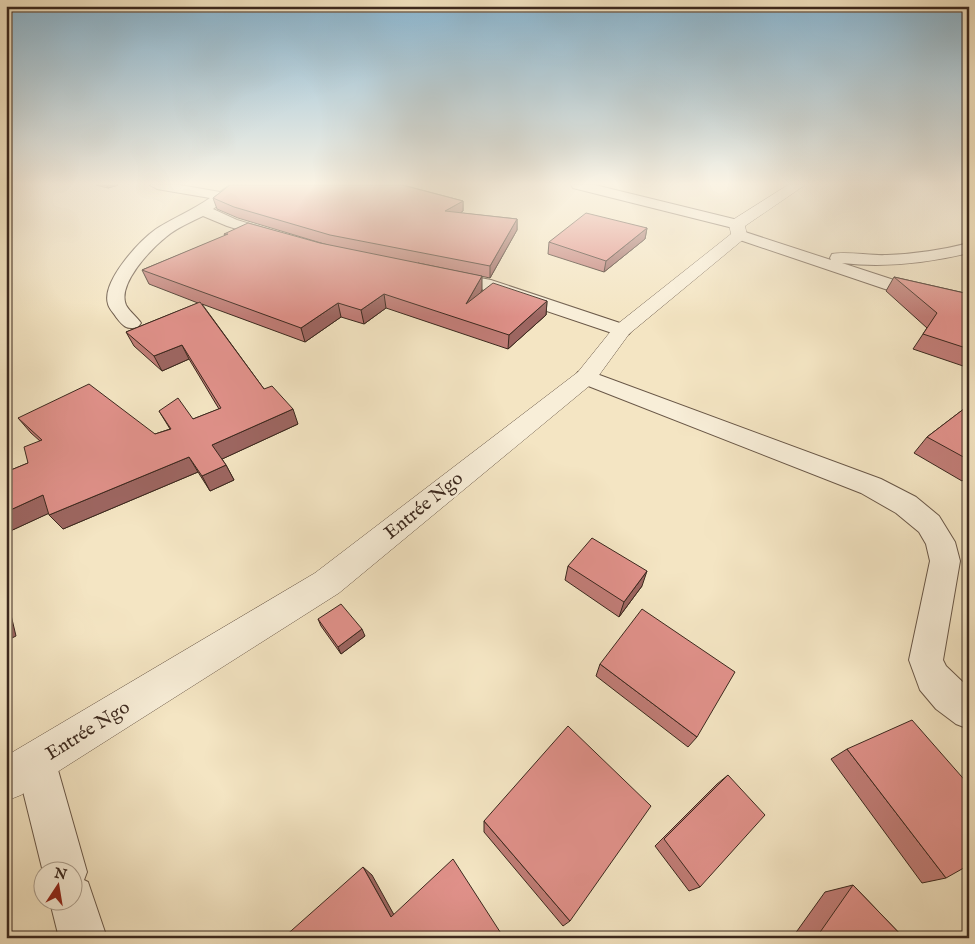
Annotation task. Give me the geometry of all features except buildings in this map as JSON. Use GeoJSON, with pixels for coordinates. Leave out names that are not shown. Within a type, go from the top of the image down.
{"type":"FeatureCollection","features":[{"type":"Feature","properties":{"kind":"street"},"geometry":{"type":"LineString","coordinates":[[130,323],[117,305],[116,295],[119,283],[136,257],[161,233],[168,229]]}},
{"type":"Feature","properties":{"kind":"street"},"geometry":{"type":"LineString","coordinates":[[252,229],[289,240]]}},
{"type":"Feature","properties":{"kind":"street"},"geometry":{"type":"LineString","coordinates":[[735,229],[792,252],[891,285],[969,304]]}},
{"type":"Feature","properties":{"kind":"street","name":"Entrée Ngo"},"geometry":{"type":"LineString","coordinates":[[21,771],[327,583],[586,377],[622,330],[738,230]]}},
{"type":"Feature","properties":{"kind":"street"},"geometry":{"type":"LineString","coordinates":[[792,252],[859,261],[937,256],[969,248]]}},
{"type":"Feature","properties":{"kind":"street"},"geometry":{"type":"LineString","coordinates":[[436,274],[485,284],[622,330]]}},
{"type":"Feature","properties":{"kind":"street"},"geometry":{"type":"LineString","coordinates":[[586,377],[871,486],[906,506],[930,524],[940,542],[945,561],[926,660],[933,678],[949,696],[969,711]]}},
{"type":"Feature","properties":{"kind":"street"},"geometry":{"type":"LineString","coordinates":[[21,771],[61,862]]}},
{"type":"Feature","properties":{"kind":"street"},"geometry":{"type":"LineString","coordinates":[[76,912],[83,938]]}}]}
